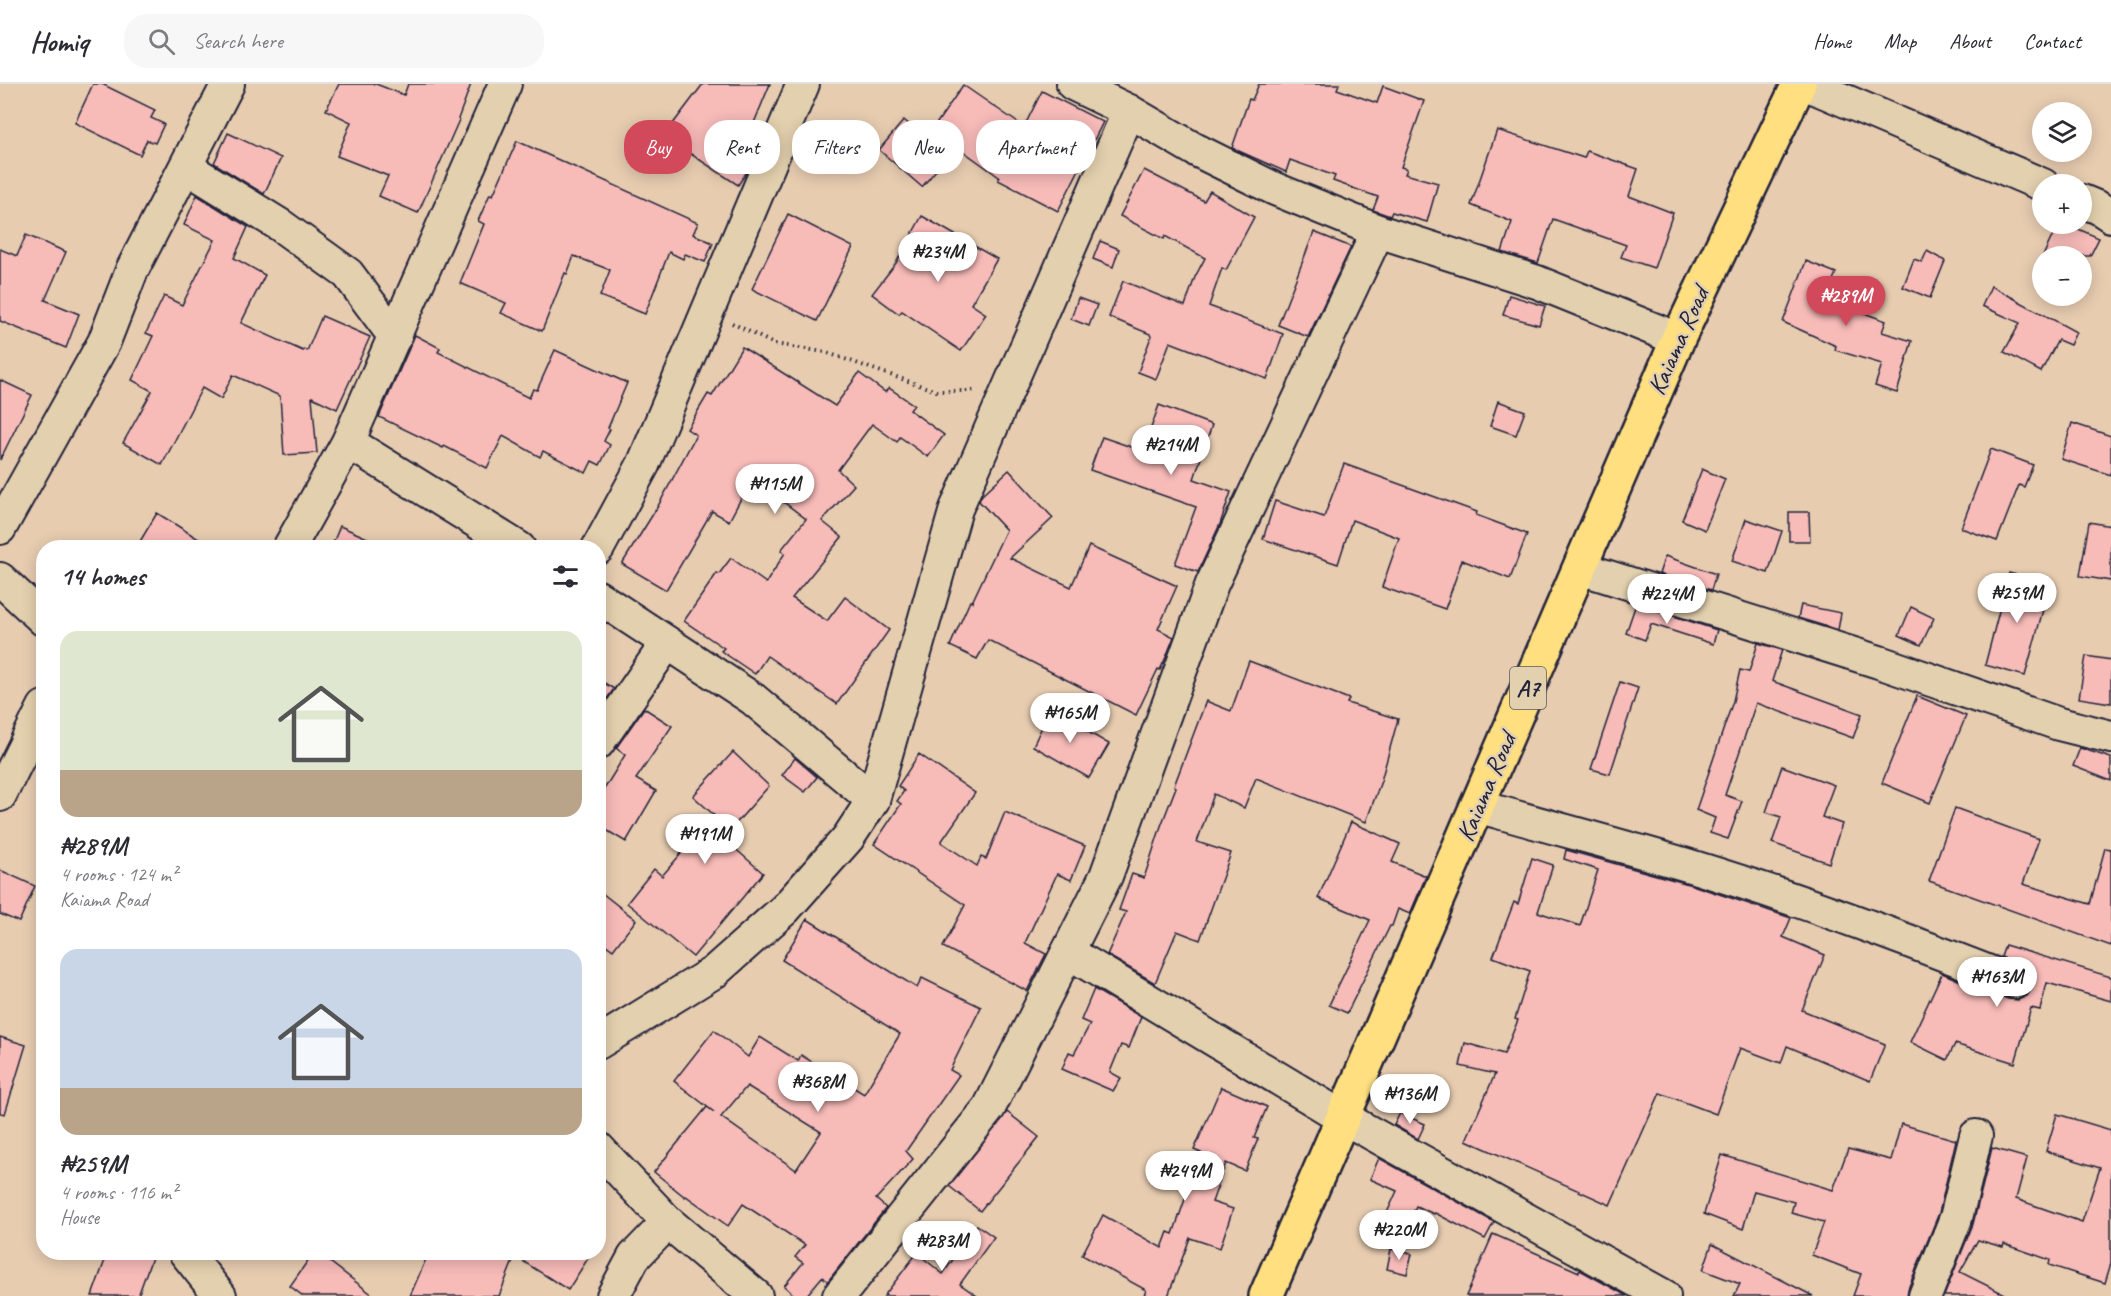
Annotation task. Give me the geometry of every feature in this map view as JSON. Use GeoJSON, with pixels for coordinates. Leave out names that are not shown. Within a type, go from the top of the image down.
{"type":"FeatureCollection","features":[{"type":"Feature","properties":{"kind":"highway","name":"Kaiama Road"},"geometry":{"type":"LineString","coordinates":[[1266,1296],[1678,339],[1799,84]]}},
{"type":"Feature","properties":{"kind":"street"},"geometry":{"type":"LineString","coordinates":[[0,528],[104,342],[132,270],[228,84]]}},
{"type":"Feature","properties":{"kind":"street"},"geometry":{"type":"LineString","coordinates":[[293,540],[348,442],[505,84]]}},
{"type":"Feature","properties":{"kind":"street"},"geometry":{"type":"LineString","coordinates":[[602,540],[643,465],[803,84]]}},
{"type":"Feature","properties":{"kind":"street"},"geometry":{"type":"LineString","coordinates":[[1074,84],[1129,111],[1194,149],[1275,189],[1378,231],[1537,282],[1678,339]]}},
{"type":"Feature","properties":{"kind":"street"},"geometry":{"type":"LineString","coordinates":[[1806,84],[2032,180]]}},
{"type":"Feature","properties":{"kind":"street"},"geometry":{"type":"LineString","coordinates":[[606,1038],[714,972],[785,909],[848,838],[873,800],[957,509],[1129,111]]}},
{"type":"Feature","properties":{"kind":"street"},"geometry":{"type":"LineString","coordinates":[[186,167],[280,225],[348,274],[394,337]]}},
{"type":"Feature","properties":{"kind":"street"},"geometry":{"type":"LineString","coordinates":[[2092,205],[2111,216]]}},
{"type":"Feature","properties":{"kind":"street"},"geometry":{"type":"LineString","coordinates":[[839,1296],[989,1108],[1106,876],[1212,584],[1378,231]]}},
{"type":"Feature","properties":{"kind":"street"},"geometry":{"type":"LineString","coordinates":[[348,442],[506,540]]}},
{"type":"Feature","properties":{"kind":"street"},"geometry":{"type":"LineString","coordinates":[[1580,568],[1879,662],[2059,724],[2111,737]]}},
{"type":"Feature","properties":{"kind":"street"},"geometry":{"type":"LineString","coordinates":[[0,579],[36,613]]}},
{"type":"Feature","properties":{"kind":"street"},"geometry":{"type":"LineString","coordinates":[[606,602],[753,699],[873,800]]}},
{"type":"Feature","properties":{"kind":"street"},"geometry":{"type":"LineString","coordinates":[[606,731],[667,643]]}},
{"type":"Feature","properties":{"kind":"street"},"geometry":{"type":"LineString","coordinates":[[0,795],[36,723]]}},
{"type":"Feature","properties":{"kind":"street"},"geometry":{"type":"LineString","coordinates":[[1478,806],[1697,868],[1784,896],[1911,941],[2014,982]]}},
{"type":"Feature","properties":{"kind":"street"},"geometry":{"type":"LineString","coordinates":[[1068,951],[1344,1118],[1664,1296]]}},
{"type":"Feature","properties":{"kind":"street"},"geometry":{"type":"LineString","coordinates":[[1925,1296],[1956,1218],[1976,1136]]}},
{"type":"Feature","properties":{"kind":"street"},"geometry":{"type":"LineString","coordinates":[[606,1156],[668,1222],[756,1296]]}},
{"type":"Feature","properties":{"kind":"street"},"geometry":{"type":"LineString","coordinates":[[613,1296],[634,1257],[668,1222]]}},
{"type":"Feature","properties":{"kind":"street"},"geometry":{"type":"LineString","coordinates":[[191,1260],[220,1296]]}},
{"type":"Feature","properties":{"kind":"path"},"geometry":{"type":"LineString","coordinates":[[707,311],[774,344],[825,352],[936,391],[1007,391]]}},
{"type":"Feature","properties":{"kind":"building"},"geometry":{"type":"Polygon","coordinates":[[[93,84],[102,84],[155,110],[151,118],[164,124],[155,143],[147,140],[140,155],[75,123],[93,84]]]}},
{"type":"Feature","properties":{"kind":"building"},"geometry":{"type":"Polygon","coordinates":[[[339,84],[376,84],[404,95],[408,84],[471,84],[459,120],[418,213],[379,196],[388,176],[337,156],[351,122],[326,110],[339,84]]]}},
{"type":"Feature","properties":{"kind":"building"},"geometry":{"type":"Polygon","coordinates":[[[703,84],[770,84],[755,120],[704,120],[704,163],[692,155],[692,120],[676,120],[703,84]]]}},
{"type":"Feature","properties":{"kind":"building"},"geometry":{"type":"Polygon","coordinates":[[[1259,84],[1339,84],[1337,89],[1377,103],[1383,86],[1424,101],[1401,167],[1407,169],[1405,174],[1438,183],[1427,222],[1392,212],[1390,216],[1373,210],[1378,197],[1333,181],[1335,176],[1290,160],[1286,172],[1232,148],[1249,99],[1252,100],[1259,84]]]}},
{"type":"Feature","properties":{"kind":"building"},"geometry":{"type":"Polygon","coordinates":[[[963,85],[1014,120],[976,120],[976,160],[964,152],[964,120],[939,120],[963,85]]]}},
{"type":"Feature","properties":{"kind":"building"},"geometry":{"type":"Polygon","coordinates":[[[1042,91],[1103,122],[1096,136],[1096,120],[1028,120],[1042,91]]]}},
{"type":"Feature","properties":{"kind":"building"},"geometry":{"type":"Polygon","coordinates":[[[1497,130],[1584,158],[1587,151],[1638,169],[1629,196],[1673,213],[1654,268],[1621,257],[1626,245],[1553,219],[1538,263],[1502,252],[1512,222],[1471,205],[1497,130]]]}},
{"type":"Feature","properties":{"kind":"building"},"geometry":{"type":"Polygon","coordinates":[[[228,133],[281,158],[264,194],[214,163],[228,133]]]}},
{"type":"Feature","properties":{"kind":"building"},"geometry":{"type":"Polygon","coordinates":[[[892,134],[892,161],[880,149],[892,134]]]}},
{"type":"Feature","properties":{"kind":"building"},"geometry":{"type":"Polygon","coordinates":[[[517,141],[698,223],[693,234],[713,243],[705,262],[685,254],[683,259],[669,252],[645,314],[600,296],[610,270],[574,256],[542,331],[501,313],[506,303],[460,283],[484,224],[478,221],[490,194],[493,195],[517,141]]]}},
{"type":"Feature","properties":{"kind":"building"},"geometry":{"type":"Polygon","coordinates":[[[1144,170],[1204,201],[1210,191],[1254,217],[1226,270],[1222,268],[1209,306],[1283,334],[1267,379],[1170,342],[1156,379],[1138,372],[1151,337],[1150,334],[1109,317],[1123,281],[1185,306],[1195,277],[1205,258],[1165,236],[1164,239],[1120,216],[1144,170]]]}},
{"type":"Feature","properties":{"kind":"building"},"geometry":{"type":"Polygon","coordinates":[[[721,174],[745,174],[738,185],[721,174]]]}},
{"type":"Feature","properties":{"kind":"building"},"geometry":{"type":"Polygon","coordinates":[[[907,174],[933,174],[922,187],[907,174]]]}},
{"type":"Feature","properties":{"kind":"building"},"geometry":{"type":"Polygon","coordinates":[[[995,174],[1077,174],[1058,211],[998,180],[999,177],[995,174]]]}},
{"type":"Feature","properties":{"kind":"building"},"geometry":{"type":"Polygon","coordinates":[[[197,195],[248,227],[234,258],[265,275],[241,323],[303,351],[304,349],[307,351],[322,316],[370,337],[337,409],[312,397],[317,453],[284,455],[280,396],[233,375],[221,399],[202,388],[162,465],[123,443],[152,391],[132,380],[153,336],[146,333],[164,296],[182,305],[215,240],[184,225],[197,195]]]}},
{"type":"Feature","properties":{"kind":"building"},"geometry":{"type":"Polygon","coordinates":[[[788,214],[853,247],[817,321],[752,289],[788,214]]]}},
{"type":"Feature","properties":{"kind":"building"},"geometry":{"type":"Polygon","coordinates":[[[922,216],[997,259],[971,304],[986,314],[961,351],[902,311],[899,314],[872,294],[896,263],[922,216]]]}},
{"type":"Feature","properties":{"kind":"building"},"geometry":{"type":"Polygon","coordinates":[[[1314,232],[1351,247],[1308,337],[1278,325],[1314,232]]]}},
{"type":"Feature","properties":{"kind":"building"},"geometry":{"type":"Polygon","coordinates":[[[2053,234],[2090,234],[2099,238],[2092,252],[2092,246],[2048,246],[2053,234]]]}},
{"type":"Feature","properties":{"kind":"building"},"geometry":{"type":"Polygon","coordinates":[[[26,235],[66,252],[45,300],[79,314],[66,348],[0,321],[0,249],[17,256],[26,235]]]}},
{"type":"Feature","properties":{"kind":"building"},"geometry":{"type":"Polygon","coordinates":[[[1100,241],[1119,249],[1113,267],[1093,259],[1100,241]]]}},
{"type":"Feature","properties":{"kind":"building"},"geometry":{"type":"Polygon","coordinates":[[[1927,251],[1945,261],[1930,298],[1903,287],[1914,259],[1922,262],[1927,251]]]}},
{"type":"Feature","properties":{"kind":"building"},"geometry":{"type":"Polygon","coordinates":[[[1806,261],[1836,273],[1825,299],[1886,321],[1882,332],[1912,341],[1897,393],[1875,386],[1882,364],[1835,350],[1836,346],[1783,322],[1806,261]]]}},
{"type":"Feature","properties":{"kind":"building"},"geometry":{"type":"Polygon","coordinates":[[[1991,286],[2076,332],[2070,345],[2058,340],[2041,372],[2004,352],[2020,323],[1982,306],[1991,286]]]}},
{"type":"Feature","properties":{"kind":"building"},"geometry":{"type":"Polygon","coordinates":[[[1509,295],[1545,306],[1539,325],[1503,315],[1509,295]]]}},
{"type":"Feature","properties":{"kind":"building"},"geometry":{"type":"Polygon","coordinates":[[[1078,298],[1097,305],[1089,326],[1071,319],[1078,298]]]}},
{"type":"Feature","properties":{"kind":"building"},"geometry":{"type":"Polygon","coordinates":[[[415,335],[440,348],[438,352],[529,398],[533,389],[537,390],[555,350],[627,383],[608,428],[610,429],[604,441],[610,445],[600,465],[592,461],[586,473],[543,451],[540,457],[503,436],[487,468],[379,417],[415,335]]]}},
{"type":"Feature","properties":{"kind":"building"},"geometry":{"type":"Polygon","coordinates":[[[742,347],[835,406],[859,373],[885,392],[889,388],[914,405],[910,410],[944,435],[928,457],[900,437],[897,442],[872,424],[838,470],[854,485],[822,521],[842,537],[792,598],[827,621],[845,597],[889,630],[837,704],[767,656],[755,674],[721,651],[724,648],[684,621],[717,573],[719,574],[731,558],[766,583],[785,553],[781,550],[806,519],[752,478],[729,521],[712,511],[666,590],[622,564],[658,506],[696,435],[687,429],[708,394],[712,396],[742,347]]]}},
{"type":"Feature","properties":{"kind":"building"},"geometry":{"type":"Polygon","coordinates":[[[0,380],[32,395],[0,460],[0,380]]]}},
{"type":"Feature","properties":{"kind":"building"},"geometry":{"type":"Polygon","coordinates":[[[1498,401],[1525,411],[1516,435],[1490,426],[1498,401]]]}},
{"type":"Feature","properties":{"kind":"building"},"geometry":{"type":"Polygon","coordinates":[[[1159,405],[1212,425],[1194,479],[1231,492],[1220,524],[1198,572],[1175,564],[1196,507],[1090,470],[1102,437],[1143,451],[1159,405]]]}},
{"type":"Feature","properties":{"kind":"building"},"geometry":{"type":"Polygon","coordinates":[[[2072,423],[2111,436],[2111,475],[2061,459],[2072,423]]]}},
{"type":"Feature","properties":{"kind":"building"},"geometry":{"type":"Polygon","coordinates":[[[1991,449],[2033,465],[2024,487],[2019,485],[1997,541],[1961,528],[1991,449]]]}},
{"type":"Feature","properties":{"kind":"building"},"geometry":{"type":"Polygon","coordinates":[[[1344,464],[1477,512],[1476,515],[1527,534],[1510,579],[1462,560],[1445,609],[1382,587],[1399,538],[1352,520],[1338,564],[1263,539],[1275,501],[1324,517],[1344,464]]]}},
{"type":"Feature","properties":{"kind":"building"},"geometry":{"type":"Polygon","coordinates":[[[1702,469],[1725,479],[1705,530],[1682,520],[1702,469]]]}},
{"type":"Feature","properties":{"kind":"building"},"geometry":{"type":"Polygon","coordinates":[[[1009,470],[1053,518],[1010,558],[1071,587],[1089,546],[1177,586],[1158,629],[1174,637],[1160,670],[1158,669],[1136,715],[988,640],[977,659],[950,646],[1006,530],[979,501],[982,495],[1009,470]]]}},
{"type":"Feature","properties":{"kind":"building"},"geometry":{"type":"Polygon","coordinates":[[[1789,512],[1809,512],[1810,541],[1789,541],[1789,512]]]}},
{"type":"Feature","properties":{"kind":"building"},"geometry":{"type":"Polygon","coordinates":[[[157,513],[200,540],[141,540],[157,513]]]}},
{"type":"Feature","properties":{"kind":"building"},"geometry":{"type":"Polygon","coordinates":[[[1746,519],[1782,531],[1768,573],[1732,561],[1746,519]]]}},
{"type":"Feature","properties":{"kind":"building"},"geometry":{"type":"Polygon","coordinates":[[[2089,522],[2111,526],[2111,581],[2080,576],[2089,522]]]}},
{"type":"Feature","properties":{"kind":"building"},"geometry":{"type":"Polygon","coordinates":[[[340,526],[372,540],[334,540],[340,526]]]}},
{"type":"Feature","properties":{"kind":"building"},"geometry":{"type":"Polygon","coordinates":[[[1665,556],[1716,574],[1711,590],[1659,574],[1665,556]]]}},
{"type":"Feature","properties":{"kind":"building"},"geometry":{"type":"Polygon","coordinates":[[[2009,573],[2050,584],[2025,676],[1985,665],[2009,573]]]}},
{"type":"Feature","properties":{"kind":"building"},"geometry":{"type":"Polygon","coordinates":[[[1636,604],[1717,630],[1713,644],[1651,624],[1645,640],[1626,633],[1636,604]]]}},
{"type":"Feature","properties":{"kind":"building"},"geometry":{"type":"Polygon","coordinates":[[[1801,605],[1841,613],[1838,630],[1798,618],[1801,605]]]}},
{"type":"Feature","properties":{"kind":"building"},"geometry":{"type":"Polygon","coordinates":[[[1911,607],[1934,618],[1921,645],[1899,635],[1911,607]]]}},
{"type":"Feature","properties":{"kind":"building"},"geometry":{"type":"Polygon","coordinates":[[[1758,643],[1782,650],[1772,681],[1862,714],[1853,738],[1756,703],[1725,795],[1742,801],[1728,839],[1710,833],[1715,818],[1696,810],[1733,701],[1740,670],[1749,672],[1758,643]]]}},
{"type":"Feature","properties":{"kind":"building"},"geometry":{"type":"Polygon","coordinates":[[[2086,656],[2111,660],[2111,703],[2079,698],[2086,656]]]}},
{"type":"Feature","properties":{"kind":"building"},"geometry":{"type":"Polygon","coordinates":[[[1249,661],[1349,699],[1347,703],[1398,719],[1381,781],[1366,822],[1256,778],[1244,808],[1214,794],[1197,842],[1231,853],[1200,940],[1177,931],[1155,983],[1107,955],[1126,912],[1119,910],[1132,874],[1144,878],[1176,787],[1174,786],[1206,701],[1231,711],[1249,661]]]}},
{"type":"Feature","properties":{"kind":"building"},"geometry":{"type":"Polygon","coordinates":[[[1620,682],[1638,688],[1610,774],[1591,769],[1620,682]]]}},
{"type":"Feature","properties":{"kind":"building"},"geometry":{"type":"Polygon","coordinates":[[[606,684],[614,689],[606,700],[606,684]]]}},
{"type":"Feature","properties":{"kind":"building"},"geometry":{"type":"Polygon","coordinates":[[[1917,696],[1966,716],[1930,803],[1882,783],[1917,696]]]}},
{"type":"Feature","properties":{"kind":"building"},"geometry":{"type":"Polygon","coordinates":[[[644,708],[672,726],[636,779],[656,791],[626,842],[606,830],[606,786],[625,755],[616,748],[644,708]]]}},
{"type":"Feature","properties":{"kind":"building"},"geometry":{"type":"Polygon","coordinates":[[[1050,710],[1109,744],[1089,778],[1033,746],[1050,710]]]}},
{"type":"Feature","properties":{"kind":"building"},"geometry":{"type":"Polygon","coordinates":[[[2080,748],[2111,758],[2111,781],[2073,766],[2080,748]]]}},
{"type":"Feature","properties":{"kind":"building"},"geometry":{"type":"Polygon","coordinates":[[[733,752],[769,786],[723,838],[763,873],[693,957],[627,903],[654,869],[662,876],[714,815],[693,796],[733,752]]]}},
{"type":"Feature","properties":{"kind":"building"},"geometry":{"type":"Polygon","coordinates":[[[919,754],[975,793],[941,842],[977,866],[981,857],[986,859],[1005,812],[1085,846],[1071,880],[1057,874],[1025,943],[1046,954],[1027,991],[943,947],[965,905],[874,844],[901,804],[897,801],[904,791],[898,786],[919,754]]]}},
{"type":"Feature","properties":{"kind":"building"},"geometry":{"type":"Polygon","coordinates":[[[795,758],[817,777],[805,792],[782,775],[795,758]]]}},
{"type":"Feature","properties":{"kind":"building"},"geometry":{"type":"Polygon","coordinates":[[[1782,766],[1834,785],[1822,817],[1842,824],[1829,863],[1772,843],[1781,817],[1766,812],[1782,766]]]}},
{"type":"Feature","properties":{"kind":"building"},"geometry":{"type":"Polygon","coordinates":[[[1955,808],[2039,839],[2023,884],[2090,904],[2105,848],[2111,849],[2111,946],[1929,881],[1955,808]]]}},
{"type":"Feature","properties":{"kind":"building"},"geometry":{"type":"Polygon","coordinates":[[[1351,822],[1400,844],[1392,862],[1426,876],[1410,914],[1398,909],[1392,926],[1347,1013],[1329,1005],[1370,920],[1318,898],[1351,822]]]}},
{"type":"Feature","properties":{"kind":"building"},"geometry":{"type":"Polygon","coordinates":[[[1566,850],[1692,885],[1791,918],[1783,937],[1825,955],[1802,1010],[1885,1044],[1870,1081],[1787,1046],[1781,1063],[1740,1048],[1716,1114],[1660,1093],[1610,1205],[1466,1140],[1495,1074],[1460,1066],[1465,1043],[1504,1054],[1518,1020],[1515,1019],[1530,971],[1493,957],[1514,902],[1518,904],[1532,858],[1553,865],[1538,912],[1580,926],[1598,870],[1564,859],[1566,850]]]}},
{"type":"Feature","properties":{"kind":"building"},"geometry":{"type":"Polygon","coordinates":[[[0,870],[35,886],[19,922],[0,914],[0,870]]]}},
{"type":"Feature","properties":{"kind":"building"},"geometry":{"type":"Polygon","coordinates":[[[606,896],[636,920],[613,950],[606,945],[606,896]]]}},
{"type":"Feature","properties":{"kind":"building"},"geometry":{"type":"Polygon","coordinates":[[[807,919],[917,988],[922,978],[981,1007],[950,1070],[959,1075],[906,1151],[913,1159],[876,1199],[886,1208],[828,1281],[822,1277],[806,1296],[795,1296],[784,1286],[803,1263],[795,1257],[805,1245],[743,1204],[728,1226],[685,1197],[654,1172],[707,1107],[714,1112],[674,1081],[714,1030],[748,1057],[760,1037],[798,1061],[801,1055],[864,1094],[900,1034],[782,960],[807,919]],[[747,1086],[721,1117],[796,1170],[821,1132],[747,1086]]]}},
{"type":"Feature","properties":{"kind":"building"},"geometry":{"type":"Polygon","coordinates":[[[2005,945],[2111,977],[2111,1001],[2047,983],[2040,1010],[2031,1008],[2015,1063],[1955,1044],[1947,1060],[1910,1042],[1942,973],[2008,999],[2018,1000],[2027,996],[2032,988],[2033,979],[2029,971],[2022,966],[2001,957],[2005,945]]]}},
{"type":"Feature","properties":{"kind":"building"},"geometry":{"type":"Polygon","coordinates":[[[1094,989],[1141,1017],[1129,1048],[1121,1045],[1110,1072],[1121,1078],[1113,1091],[1062,1069],[1069,1052],[1074,1054],[1090,1024],[1081,1020],[1094,989]]]}},
{"type":"Feature","properties":{"kind":"building"},"geometry":{"type":"Polygon","coordinates":[[[0,1037],[26,1045],[5,1114],[0,1113],[0,1037]]]}},
{"type":"Feature","properties":{"kind":"building"},"geometry":{"type":"Polygon","coordinates":[[[1221,1087],[1267,1107],[1254,1138],[1258,1139],[1245,1171],[1226,1163],[1212,1202],[1233,1209],[1220,1248],[1190,1238],[1168,1296],[1144,1296],[1146,1290],[1082,1255],[1103,1215],[1162,1248],[1168,1232],[1173,1234],[1201,1153],[1194,1150],[1221,1087]]]}},
{"type":"Feature","properties":{"kind":"building"},"geometry":{"type":"Polygon","coordinates":[[[1007,1112],[1039,1137],[980,1211],[949,1186],[1007,1112]]]}},
{"type":"Feature","properties":{"kind":"building"},"geometry":{"type":"Polygon","coordinates":[[[1400,1113],[1425,1124],[1418,1139],[1394,1125],[1400,1113]]]}},
{"type":"Feature","properties":{"kind":"building"},"geometry":{"type":"Polygon","coordinates":[[[2057,1114],[2111,1130],[2111,1263],[2105,1283],[2049,1265],[2050,1260],[2004,1244],[2003,1247],[1978,1240],[1960,1272],[2008,1296],[1944,1296],[1973,1224],[1992,1148],[2027,1158],[2016,1199],[2082,1222],[2100,1168],[2046,1151],[2057,1114]]]}},
{"type":"Feature","properties":{"kind":"building"},"geometry":{"type":"Polygon","coordinates":[[[1901,1124],[1956,1140],[1939,1213],[1907,1296],[1853,1296],[1861,1274],[1812,1255],[1824,1222],[1791,1213],[1794,1202],[1754,1191],[1743,1229],[1704,1214],[1722,1155],[1833,1190],[1848,1149],[1891,1160],[1901,1124]]]}},
{"type":"Feature","properties":{"kind":"building"},"geometry":{"type":"Polygon","coordinates":[[[1379,1158],[1494,1222],[1485,1239],[1435,1213],[1416,1206],[1397,1250],[1375,1239],[1397,1191],[1370,1179],[1379,1158]]]}},
{"type":"Feature","properties":{"kind":"building"},"geometry":{"type":"Polygon","coordinates":[[[977,1225],[994,1237],[960,1284],[977,1296],[884,1296],[917,1253],[943,1274],[977,1225]]]}},
{"type":"Feature","properties":{"kind":"building"},"geometry":{"type":"Polygon","coordinates":[[[1493,1234],[1579,1272],[1580,1270],[1627,1296],[1466,1296],[1493,1234]]]}},
{"type":"Feature","properties":{"kind":"building"},"geometry":{"type":"Polygon","coordinates":[[[1712,1244],[1813,1296],[1734,1296],[1740,1284],[1703,1270],[1712,1244]]]}},
{"type":"Feature","properties":{"kind":"building"},"geometry":{"type":"Polygon","coordinates":[[[1391,1249],[1412,1254],[1407,1274],[1387,1269],[1391,1249]]]}},
{"type":"Feature","properties":{"kind":"building"},"geometry":{"type":"Polygon","coordinates":[[[105,1260],[151,1260],[138,1296],[92,1296],[105,1260]]]}},
{"type":"Feature","properties":{"kind":"building"},"geometry":{"type":"Polygon","coordinates":[[[308,1260],[327,1260],[374,1296],[303,1296],[290,1286],[308,1260]]]}},
{"type":"Feature","properties":{"kind":"building"},"geometry":{"type":"Polygon","coordinates":[[[426,1260],[513,1260],[499,1296],[410,1296],[426,1260]]]}},
{"type":"Feature","properties":{"kind":"building"},"geometry":{"type":"Polygon","coordinates":[[[521,1260],[587,1260],[568,1290],[521,1260]]]}}]}
